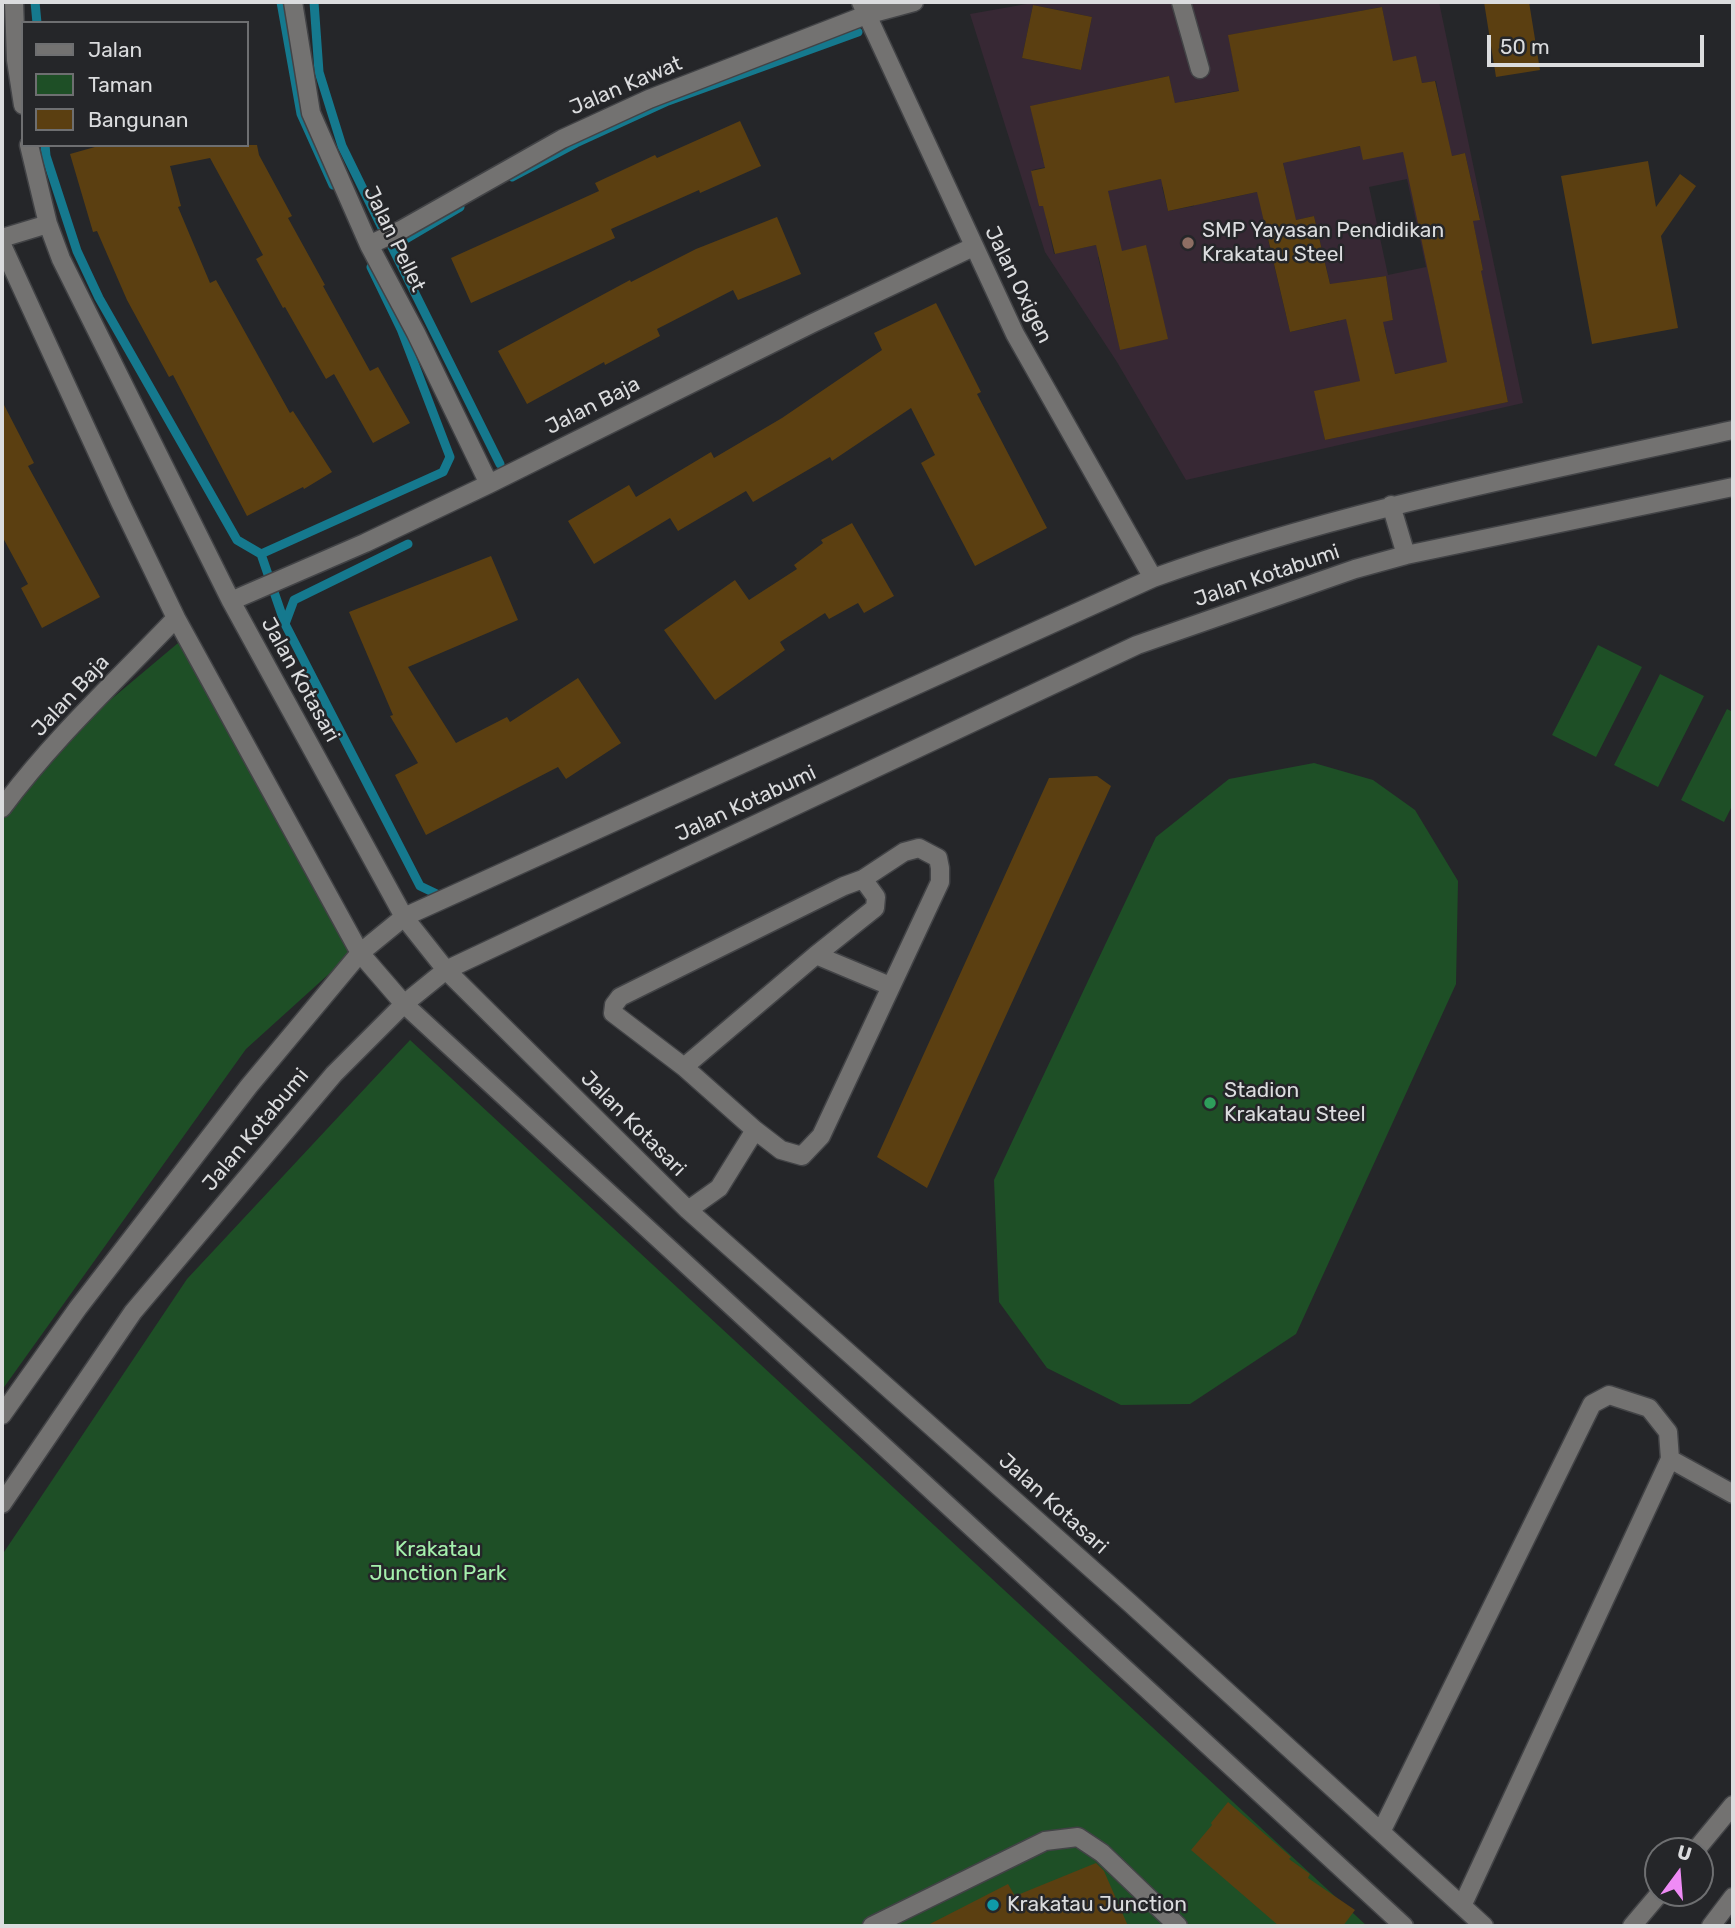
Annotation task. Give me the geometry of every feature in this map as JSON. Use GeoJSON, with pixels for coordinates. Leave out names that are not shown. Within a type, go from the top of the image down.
{"type":"FeatureCollection","features":[{"type":"Feature","properties":{"kind":"street"},"geometry":{"type":"LineString","coordinates":[[14,2],[16,60],[21,92]]}},
{"type":"Feature","properties":{"kind":"street","name":"Jalan Pellet"},"geometry":{"type":"LineString","coordinates":[[293,2],[311,113],[382,239],[416,333],[489,484]]}},
{"type":"Feature","properties":{"kind":"street","name":"Jalan Kawat"},"geometry":{"type":"LineString","coordinates":[[382,239],[562,139],[649,99],[863,8],[914,2]]}},
{"type":"Feature","properties":{"kind":"street"},"geometry":{"type":"LineString","coordinates":[[1181,2],[1200,68]]}},
{"type":"Feature","properties":{"kind":"street","name":"Jalan Oxigen"},"geometry":{"type":"LineString","coordinates":[[863,8],[1015,334],[1153,578]]}},
{"type":"Feature","properties":{"kind":"street","name":"Jalan Kotasari"},"geometry":{"type":"LineString","coordinates":[[29,147],[48,224],[61,259],[235,598],[404,917],[446,970],[688,1210],[1121,1595],[1484,1926]]}},
{"type":"Feature","properties":{"kind":"street"},"geometry":{"type":"LineString","coordinates":[[2,239],[48,224]]}},
{"type":"Feature","properties":{"kind":"street"},"geometry":{"type":"LineString","coordinates":[[2,245],[176,618],[360,953],[404,1004],[1404,1926]]}},
{"type":"Feature","properties":{"kind":"street","name":"Jalan Baja"},"geometry":{"type":"LineString","coordinates":[[235,598],[365,543],[973,247]]}},
{"type":"Feature","properties":{"kind":"street","name":"Jalan Kotabumi"},"geometry":{"type":"LineString","coordinates":[[2,1415],[78,1308],[241,1097],[360,953],[404,917],[1153,578],[1218,554],[1391,505],[1733,429]]}},
{"type":"Feature","properties":{"kind":"street","name":"Jalan Kotabumi"},"geometry":{"type":"LineString","coordinates":[[2,1504],[133,1312],[334,1074],[404,1004],[446,970],[1137,645],[1355,569],[1406,555],[1733,487]]}},
{"type":"Feature","properties":{"kind":"street"},"geometry":{"type":"LineString","coordinates":[[1391,505],[1406,555]]}},
{"type":"Feature","properties":{"kind":"street","name":"Jalan Baja"},"geometry":{"type":"LineString","coordinates":[[2,808],[17,787],[71,728],[176,618]]}},
{"type":"Feature","properties":{"kind":"street"},"geometry":{"type":"LineString","coordinates":[[919,848],[937,858],[940,868],[940,882],[821,1136],[802,1156],[781,1150],[755,1130],[684,1067],[613,1013],[614,1005],[621,997],[863,878],[904,852],[919,848]]}},
{"type":"Feature","properties":{"kind":"street"},"geometry":{"type":"LineString","coordinates":[[684,1067],[875,908],[876,897],[863,878]]}},
{"type":"Feature","properties":{"kind":"street"},"geometry":{"type":"LineString","coordinates":[[816,955],[890,986]]}},
{"type":"Feature","properties":{"kind":"street"},"geometry":{"type":"LineString","coordinates":[[688,1210],[719,1188],[755,1130]]}},
{"type":"Feature","properties":{"kind":"street"},"geometry":{"type":"LineString","coordinates":[[1381,1832],[1591,1404],[1609,1395],[1649,1408],[1668,1432],[1670,1459],[1462,1906]]}},
{"type":"Feature","properties":{"kind":"street"},"geometry":{"type":"LineString","coordinates":[[1670,1459],[1733,1494]]}},
{"type":"Feature","properties":{"kind":"street"},"geometry":{"type":"LineString","coordinates":[[1707,1837],[1733,1805]]}},
{"type":"Feature","properties":{"kind":"street"},"geometry":{"type":"LineString","coordinates":[[872,1926],[1045,1841],[1078,1837],[1102,1853],[1178,1926]]}},
{"type":"Feature","properties":{"kind":"street"},"geometry":{"type":"LineString","coordinates":[[1711,1926],[1733,1896]]}},
{"type":"Feature","properties":{"kind":"street"},"geometry":{"type":"LineString","coordinates":[[1632,1926],[1648,1907]]}},
{"type":"Feature","properties":{"kind":"shaded area","name":"SMP Yayasan Pendidikan Krakatau Steel"},"geometry":{"type":"Polygon","coordinates":[[[1038,2],[1439,2],[1523,403],[1186,480],[1117,362],[1045,252],[970,14],[1038,2]],[[1033,5],[1022,58],[1081,70],[1092,17],[1033,5]],[[1382,7],[1229,35],[1238,86],[1392,58],[1382,7]],[[1416,57],[1184,101],[1190,133],[1285,115],[1295,160],[1445,128],[1436,81],[1422,83],[1416,57]],[[1169,76],[1031,106],[1043,161],[1181,131],[1169,76]],[[1277,136],[1201,154],[1212,202],[1288,185],[1277,136]],[[1180,138],[1032,170],[1039,206],[1188,173],[1180,138]],[[1465,153],[1413,165],[1429,232],[1480,219],[1465,153]],[[1407,179],[1369,187],[1388,275],[1426,267],[1407,179]],[[1188,181],[1162,187],[1168,211],[1194,206],[1188,181]],[[1111,204],[1046,218],[1054,254],[1119,240],[1111,204]],[[1314,216],[1265,227],[1290,332],[1339,321],[1314,216]],[[1474,227],[1434,236],[1444,279],[1483,270],[1474,227]],[[1146,246],[1098,257],[1120,349],[1167,339],[1146,246]],[[1386,276],[1344,282],[1350,326],[1393,320],[1386,276]],[[1483,283],[1433,294],[1458,412],[1508,402],[1483,283]],[[1385,329],[1350,336],[1357,366],[1391,359],[1385,329]],[[1431,366],[1315,391],[1325,440],[1442,415],[1431,366]]]}},
{"type":"Feature","properties":{"kind":"green space"},"geometry":{"type":"Polygon","coordinates":[[[184,638],[361,945],[246,1049],[2,1390],[2,791],[184,638]]]}},
{"type":"Feature","properties":{"kind":"green space"},"geometry":{"type":"Polygon","coordinates":[[[1598,645],[1642,667],[1596,757],[1552,735],[1598,645]]]}},
{"type":"Feature","properties":{"kind":"green space"},"geometry":{"type":"Polygon","coordinates":[[[1660,674],[1704,696],[1658,787],[1614,765],[1660,674]]]}},
{"type":"Feature","properties":{"kind":"green space"},"geometry":{"type":"Polygon","coordinates":[[[1727,709],[1733,712],[1733,804],[1724,822],[1681,800],[1727,709]]]}},
{"type":"Feature","properties":{"kind":"green space"},"geometry":{"type":"Polygon","coordinates":[[[1314,763],[1373,780],[1415,810],[1458,881],[1456,984],[1296,1334],[1190,1404],[1121,1405],[1047,1368],[999,1302],[994,1180],[1156,837],[1229,779],[1314,763]]]}},
{"type":"Feature","properties":{"kind":"green space","name":"Krakatau Junction Park"},"geometry":{"type":"Polygon","coordinates":[[[410,1040],[1367,1926],[2,1926],[2,1555],[187,1279],[410,1040]]]}},
{"type":"Feature","properties":{"kind":"building"},"geometry":{"type":"Polygon","coordinates":[[[1484,2],[1529,2],[1540,70],[1496,77],[1484,2]]]}},
{"type":"Feature","properties":{"kind":"building"},"geometry":{"type":"Polygon","coordinates":[[[1033,5],[1092,17],[1081,70],[1022,58],[1033,5]]]}},
{"type":"Feature","properties":{"kind":"building"},"geometry":{"type":"Polygon","coordinates":[[[1382,7],[1393,61],[1416,56],[1422,83],[1435,81],[1452,156],[1465,153],[1480,220],[1473,221],[1483,270],[1481,271],[1508,402],[1325,440],[1314,391],[1360,381],[1346,319],[1290,332],[1257,192],[1168,211],[1161,179],[1108,191],[1122,251],[1146,245],[1168,339],[1120,350],[1096,245],[1055,254],[1031,171],[1045,168],[1030,106],[1169,76],[1175,103],[1239,91],[1228,35],[1382,7]],[[1360,146],[1283,163],[1296,220],[1314,216],[1330,284],[1386,276],[1393,320],[1383,322],[1395,374],[1447,362],[1403,152],[1363,160],[1360,146]]]}},
{"type":"Feature","properties":{"kind":"building"},"geometry":{"type":"Polygon","coordinates":[[[740,121],[761,166],[611,229],[615,238],[471,303],[451,258],[599,191],[595,183],[655,155],[657,158],[740,121]]]}},
{"type":"Feature","properties":{"kind":"building"},"geometry":{"type":"Polygon","coordinates":[[[257,145],[259,155],[292,216],[288,218],[325,285],[323,286],[370,371],[378,367],[410,423],[373,443],[334,374],[326,379],[285,307],[283,308],[256,259],[263,255],[210,158],[170,166],[181,206],[178,207],[210,283],[216,280],[290,413],[293,411],[332,472],[304,489],[303,487],[247,516],[173,375],[169,377],[127,300],[97,231],[93,232],[70,154],[95,147],[257,145]]]}},
{"type":"Feature","properties":{"kind":"building"},"geometry":{"type":"Polygon","coordinates":[[[1648,161],[1656,207],[1680,174],[1696,186],[1661,236],[1678,328],[1592,344],[1561,176],[1648,161]]]}},
{"type":"Feature","properties":{"kind":"building"},"geometry":{"type":"Polygon","coordinates":[[[777,217],[801,274],[738,300],[733,290],[657,329],[660,336],[605,365],[604,362],[527,404],[498,351],[630,280],[631,282],[696,249],[777,217]]]}},
{"type":"Feature","properties":{"kind":"building"},"geometry":{"type":"Polygon","coordinates":[[[936,303],[981,392],[977,394],[1047,528],[975,566],[921,463],[935,455],[911,408],[832,461],[830,457],[753,502],[746,491],[678,531],[670,518],[594,564],[568,521],[629,485],[636,497],[711,452],[714,458],[782,418],[882,350],[874,333],[936,303]]]}},
{"type":"Feature","properties":{"kind":"building"},"geometry":{"type":"Polygon","coordinates":[[[2,401],[34,463],[28,466],[100,597],[42,628],[21,588],[28,584],[2,536],[2,401]]]}},
{"type":"Feature","properties":{"kind":"building"},"geometry":{"type":"Polygon","coordinates":[[[852,523],[894,596],[864,613],[858,603],[829,619],[825,613],[780,642],[785,650],[715,700],[664,630],[735,580],[749,600],[797,569],[794,565],[823,543],[821,540],[852,523]]]}},
{"type":"Feature","properties":{"kind":"building"},"geometry":{"type":"Polygon","coordinates":[[[491,556],[518,620],[408,667],[456,743],[507,717],[510,722],[578,678],[621,743],[566,779],[558,767],[426,835],[395,775],[418,763],[390,716],[393,715],[349,612],[491,556]]]}},
{"type":"Feature","properties":{"kind":"building"},"geometry":{"type":"Polygon","coordinates":[[[1097,776],[1111,786],[927,1188],[877,1157],[1049,778],[1097,776]]]}},
{"type":"Feature","properties":{"kind":"building"},"geometry":{"type":"Polygon","coordinates":[[[1228,1802],[1291,1857],[1289,1859],[1310,1874],[1308,1878],[1355,1910],[1343,1926],[1279,1926],[1191,1850],[1228,1802]]]}},
{"type":"Feature","properties":{"kind":"building"},"geometry":{"type":"Polygon","coordinates":[[[1096,1863],[1104,1871],[1128,1926],[926,1926],[1008,1884],[1015,1896],[1096,1863]]]}},
{"type":"Feature","properties":{"kind":"waterway"},"geometry":{"type":"LineString","coordinates":[[35,2],[37,21]]}},
{"type":"Feature","properties":{"kind":"waterway"},"geometry":{"type":"LineString","coordinates":[[281,2],[301,114],[333,185]]}},
{"type":"Feature","properties":{"kind":"waterway"},"geometry":{"type":"LineString","coordinates":[[314,2],[319,72],[342,146],[387,238]]}},
{"type":"Feature","properties":{"kind":"waterway"},"geometry":{"type":"LineString","coordinates":[[512,177],[576,143],[668,101],[858,32]]}},
{"type":"Feature","properties":{"kind":"waterway"},"geometry":{"type":"LineString","coordinates":[[45,147],[77,251],[99,298],[237,540],[261,554],[285,624]]}},
{"type":"Feature","properties":{"kind":"waterway"},"geometry":{"type":"LineString","coordinates":[[460,207],[392,247],[500,464]]}},
{"type":"Feature","properties":{"kind":"waterway"},"geometry":{"type":"LineString","coordinates":[[261,554],[443,472],[450,457],[401,329],[371,267]]}},
{"type":"Feature","properties":{"kind":"waterway"},"geometry":{"type":"LineString","coordinates":[[408,544],[294,600],[285,624],[420,886],[443,897]]}},
{"type":"Feature","properties":{"kind":"place","name":"SMP Yayasan Pendidikan Krakatau Steel"},"geometry":{"type":"Point","coordinates":[1188,243]}},
{"type":"Feature","properties":{"kind":"place","name":"Stadion Krakatau Steel"},"geometry":{"type":"Point","coordinates":[1210,1103]}},
{"type":"Feature","properties":{"kind":"place","name":"Krakatau Junction"},"geometry":{"type":"Point","coordinates":[993,1905]}}]}
